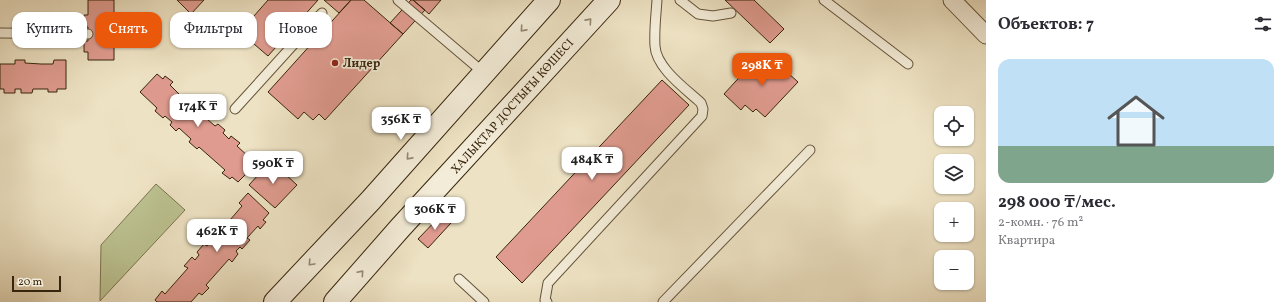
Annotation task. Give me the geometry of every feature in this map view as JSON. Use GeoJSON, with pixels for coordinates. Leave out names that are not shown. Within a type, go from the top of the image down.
{"type":"FeatureCollection","features":[{"type":"Feature","properties":{"kind":"main road"},"geometry":{"type":"LineString","coordinates":[[275,302],[371,200],[549,0]]}},
{"type":"Feature","properties":{"kind":"main road","name":"ХАЛЫҚТАР ДОСТЫҒЫ КӨШЕСІ"},"geometry":{"type":"LineString","coordinates":[[335,302],[400,228],[609,0]]}},
{"type":"Feature","properties":{"kind":"street"},"geometry":{"type":"LineString","coordinates":[[952,0],[986,35]]}},
{"type":"Feature","properties":{"kind":"lane"},"geometry":{"type":"LineString","coordinates":[[398,0],[484,73]]}},
{"type":"Feature","properties":{"kind":"lane"},"geometry":{"type":"LineString","coordinates":[[547,302],[545,300],[545,292],[548,283],[702,116],[703,108],[701,103],[663,67],[658,58],[655,48],[657,0]]}},
{"type":"Feature","properties":{"kind":"lane"},"geometry":{"type":"LineString","coordinates":[[680,0],[698,14],[713,16],[731,13]]}},
{"type":"Feature","properties":{"kind":"lane"},"geometry":{"type":"LineString","coordinates":[[824,0],[908,64]]}},
{"type":"Feature","properties":{"kind":"lane"},"geometry":{"type":"LineString","coordinates":[[0,33],[88,34]]}},
{"type":"Feature","properties":{"kind":"lane"},"geometry":{"type":"LineString","coordinates":[[235,109],[290,48]]}},
{"type":"Feature","properties":{"kind":"lane"},"geometry":{"type":"LineString","coordinates":[[664,302],[810,150]]}},
{"type":"Feature","properties":{"kind":"lane"},"geometry":{"type":"LineString","coordinates":[[459,279],[484,302]]}},
{"type":"Feature","properties":{"kind":"green space"},"geometry":{"type":"Polygon","coordinates":[[[156,184],[185,210],[100,301],[101,245],[156,184]]]}},
{"type":"Feature","properties":{"kind":"building"},"geometry":{"type":"Polygon","coordinates":[[[88,0],[114,0],[114,12],[95,12],[95,48],[114,48],[114,60],[88,60],[88,52],[84,52],[84,48],[87,48],[88,41],[88,0]]]}},
{"type":"Feature","properties":{"kind":"building"},"geometry":{"type":"Polygon","coordinates":[[[177,0],[204,0],[193,12],[189,12],[177,0]]]}},
{"type":"Feature","properties":{"kind":"building"},"geometry":{"type":"Polygon","coordinates":[[[268,0],[318,0],[307,12],[265,12],[265,48],[275,48],[268,56],[257,47],[257,13],[268,0]]]}},
{"type":"Feature","properties":{"kind":"building"},"geometry":{"type":"Polygon","coordinates":[[[324,0],[351,0],[339,13],[324,0]]]}},
{"type":"Feature","properties":{"kind":"building","name":"Лидер"},"geometry":{"type":"Polygon","coordinates":[[[351,0],[364,0],[403,34],[325,120],[319,114],[313,120],[304,112],[298,119],[268,92],[308,48],[332,48],[332,21],[351,0]]]}},
{"type":"Feature","properties":{"kind":"building"},"geometry":{"type":"Polygon","coordinates":[[[411,0],[425,10],[403,34],[390,23],[411,0]]]}},
{"type":"Feature","properties":{"kind":"building"},"geometry":{"type":"Polygon","coordinates":[[[413,0],[441,0],[429,14],[413,0]]]}},
{"type":"Feature","properties":{"kind":"building"},"geometry":{"type":"Polygon","coordinates":[[[725,0],[754,0],[784,29],[770,43],[725,0]]]}},
{"type":"Feature","properties":{"kind":"building"},"geometry":{"type":"Polygon","coordinates":[[[767,54],[798,82],[765,117],[756,109],[753,112],[745,105],[741,110],[724,94],[747,69],[751,73],[767,54]]]}},
{"type":"Feature","properties":{"kind":"building"},"geometry":{"type":"Polygon","coordinates":[[[15,60],[25,60],[25,63],[53,64],[54,60],[66,60],[66,89],[57,89],[57,92],[48,92],[48,89],[33,89],[32,93],[21,93],[21,89],[15,89],[15,93],[4,93],[4,89],[0,89],[0,64],[15,64],[15,60]]]}},
{"type":"Feature","properties":{"kind":"building"},"geometry":{"type":"Polygon","coordinates":[[[157,74],[163,79],[165,76],[173,82],[170,85],[182,97],[185,94],[193,101],[190,104],[215,126],[218,124],[225,130],[223,133],[229,139],[231,136],[240,143],[237,146],[250,158],[252,155],[259,161],[238,182],[232,177],[230,179],[222,173],[225,170],[199,147],[197,149],[189,142],[191,139],[179,128],[176,131],[170,125],[172,122],[165,116],[163,118],[155,111],[157,108],[140,92],[157,74]]]}},
{"type":"Feature","properties":{"kind":"building"},"geometry":{"type":"Polygon","coordinates":[[[662,80],[689,105],[522,283],[496,257],[662,80]]]}},
{"type":"Feature","properties":{"kind":"building"},"geometry":{"type":"Polygon","coordinates":[[[271,161],[297,185],[275,208],[249,185],[271,161]]]}},
{"type":"Feature","properties":{"kind":"building"},"geometry":{"type":"Polygon","coordinates":[[[248,193],[269,213],[263,220],[266,222],[260,229],[258,226],[247,238],[250,240],[242,249],[240,247],[236,251],[238,254],[232,262],[229,259],[206,285],[209,288],[202,295],[199,293],[191,302],[157,302],[155,300],[162,291],[165,294],[188,268],[184,266],[192,257],[195,260],[199,255],[197,252],[204,244],[207,246],[217,235],[214,232],[221,224],[224,227],[242,206],[239,203],[248,193]]]}},
{"type":"Feature","properties":{"kind":"building"},"geometry":{"type":"Polygon","coordinates":[[[442,214],[451,223],[428,248],[418,239],[442,214]]]}},
{"type":"Feature","properties":{"kind":"place","name":"Лидер"},"geometry":{"type":"Point","coordinates":[335,63]}}]}
